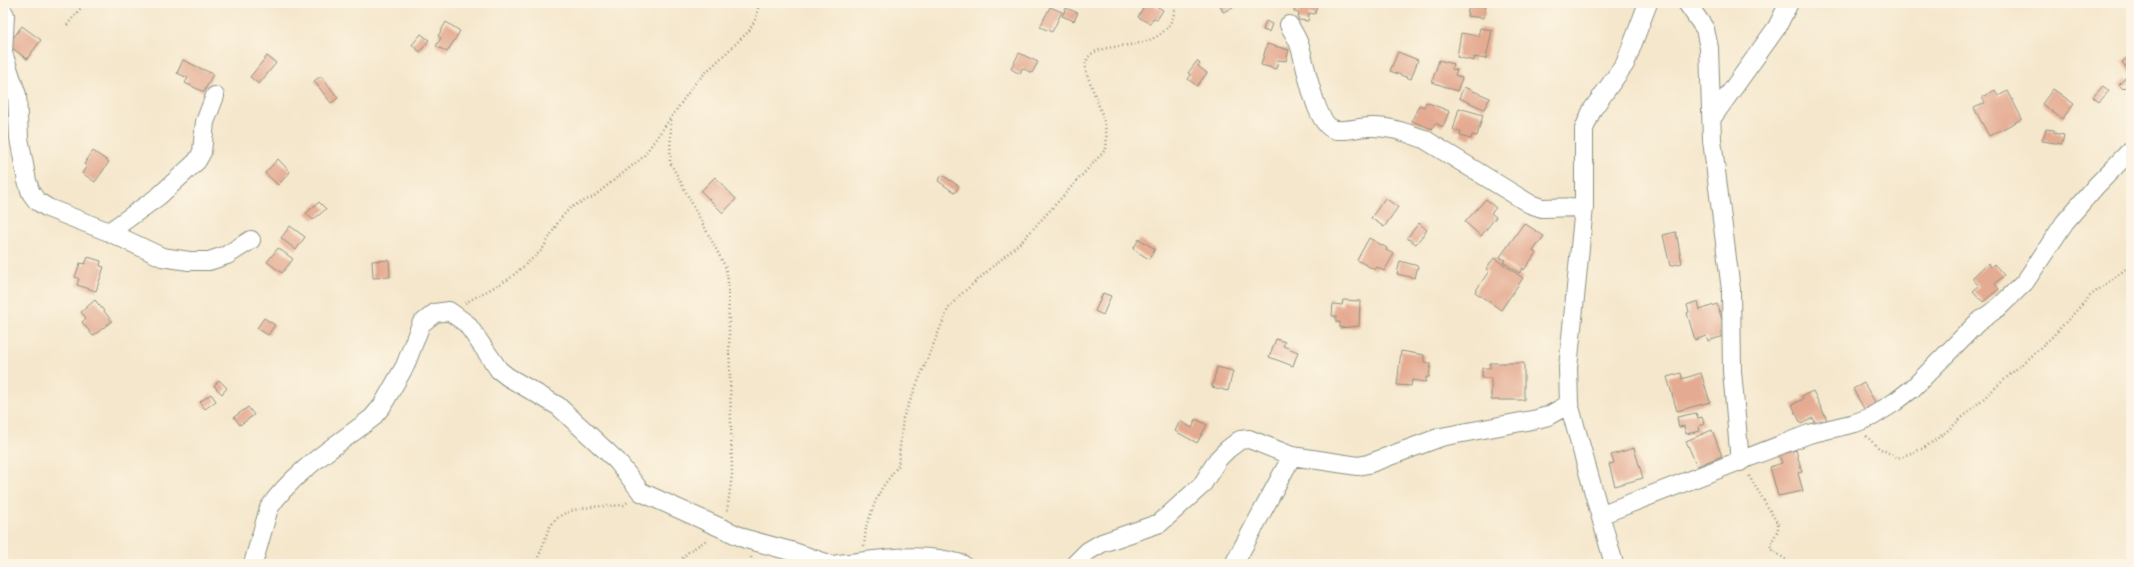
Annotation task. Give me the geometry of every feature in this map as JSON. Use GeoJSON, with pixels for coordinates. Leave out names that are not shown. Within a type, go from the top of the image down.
{"type":"FeatureCollection","features":[{"type":"Feature","properties":{"kind":"street"},"geometry":{"type":"LineString","coordinates":[[1614,564],[1569,404],[1568,368],[1584,207],[1584,129],[1592,110],[1625,64],[1648,3]]}},
{"type":"Feature","properties":{"kind":"street"},"geometry":{"type":"LineString","coordinates":[[1687,3],[1702,23],[1707,37],[1712,140],[1730,271],[1733,325],[1732,371],[1740,462]]}},
{"type":"Feature","properties":{"kind":"street"},"geometry":{"type":"LineString","coordinates":[[1712,118],[1777,27],[1789,3]]}},
{"type":"Feature","properties":{"kind":"street"},"geometry":{"type":"LineString","coordinates":[[3,12],[5,15],[3,53],[17,95],[20,138],[27,181],[31,193],[37,201],[48,208],[108,232],[162,257],[189,262],[209,261],[227,255],[251,240]]}},
{"type":"Feature","properties":{"kind":"street"},"geometry":{"type":"LineString","coordinates":[[1289,25],[1300,45],[1317,109],[1328,127],[1335,130],[1371,127],[1385,128],[1409,134],[1424,139],[1530,204],[1542,208],[1584,207]]}},
{"type":"Feature","properties":{"kind":"street"},"geometry":{"type":"LineString","coordinates":[[108,232],[159,196],[197,161],[202,152],[205,122],[215,96]]}},
{"type":"Feature","properties":{"kind":"street"},"geometry":{"type":"LineString","coordinates":[[1600,515],[1809,434],[1855,423],[1871,417],[1913,388],[1977,323],[2008,299],[2025,282],[2070,216],[2096,186],[2131,150]]}},
{"type":"Feature","properties":{"kind":"street"},"geometry":{"type":"LineString","coordinates":[[253,564],[269,508],[274,500],[294,479],[372,418],[382,406],[405,366],[421,324],[436,313],[449,312],[467,324],[499,370],[508,377],[558,406],[617,461],[641,492],[746,539],[794,552],[829,564]]}},
{"type":"Feature","properties":{"kind":"street"},"geometry":{"type":"LineString","coordinates":[[1075,564],[1088,551],[1102,543],[1160,523],[1202,485],[1218,459],[1240,440],[1249,439],[1292,456],[1343,465],[1368,464],[1441,437],[1548,416],[1569,404]]}},
{"type":"Feature","properties":{"kind":"street"},"geometry":{"type":"LineString","coordinates":[[1234,564],[1292,456]]}},
{"type":"Feature","properties":{"kind":"street"},"geometry":{"type":"LineString","coordinates":[[838,564],[909,556],[946,559],[962,564]]}},
{"type":"Feature","properties":{"kind":"path"},"geometry":{"type":"LineString","coordinates":[[67,25],[85,3]]}},
{"type":"Feature","properties":{"kind":"path"},"geometry":{"type":"LineString","coordinates":[[449,312],[509,279],[542,250],[560,219],[571,207],[593,197],[622,176],[643,158],[671,120],[696,82],[749,31],[756,18],[759,3]]}},
{"type":"Feature","properties":{"kind":"path"},"geometry":{"type":"LineString","coordinates":[[863,560],[866,527],[882,488],[898,466],[903,418],[948,309],[958,297],[1022,242],[1106,149],[1107,136],[1105,124],[1087,73],[1086,63],[1091,54],[1099,49],[1144,43],[1156,39],[1170,24],[1175,12],[1176,3]]}},
{"type":"Feature","properties":{"kind":"path"},"geometry":{"type":"LineString","coordinates":[[671,120],[670,162],[725,266],[728,280],[732,475],[724,530],[699,544],[687,553],[677,564]]}},
{"type":"Feature","properties":{"kind":"path"},"geometry":{"type":"LineString","coordinates":[[1855,423],[1870,441],[1898,458],[1924,448],[1946,432],[2052,336],[2090,296],[2131,265]]}},
{"type":"Feature","properties":{"kind":"path"},"geometry":{"type":"LineString","coordinates":[[1740,462],[1776,518],[1778,530],[1770,545],[1772,550],[1792,564]]}},
{"type":"Feature","properties":{"kind":"path"},"geometry":{"type":"LineString","coordinates":[[534,564],[550,526],[555,520],[577,509],[624,505],[641,492]]}},
{"type":"Feature","properties":{"kind":"building"},"geometry":{"type":"Polygon","coordinates":[[[1146,3],[1151,3],[1163,10],[1157,20],[1153,18],[1150,24],[1138,17],[1146,3]]]}},
{"type":"Feature","properties":{"kind":"building"},"geometry":{"type":"Polygon","coordinates":[[[1219,3],[1231,3],[1233,8],[1223,12],[1219,3]]]}},
{"type":"Feature","properties":{"kind":"building"},"geometry":{"type":"Polygon","coordinates":[[[1296,3],[1317,5],[1315,14],[1309,13],[1308,21],[1298,20],[1299,13],[1294,12],[1296,3]]]}},
{"type":"Feature","properties":{"kind":"building"},"geometry":{"type":"Polygon","coordinates":[[[1469,3],[1486,3],[1484,18],[1467,16],[1469,3]]]}},
{"type":"Feature","properties":{"kind":"building"},"geometry":{"type":"Polygon","coordinates":[[[1050,7],[1062,12],[1052,32],[1040,27],[1050,7]]]}},
{"type":"Feature","properties":{"kind":"building"},"geometry":{"type":"Polygon","coordinates":[[[1066,8],[1078,13],[1074,21],[1062,16],[1066,8]]]}},
{"type":"Feature","properties":{"kind":"building"},"geometry":{"type":"Polygon","coordinates":[[[1266,21],[1272,24],[1269,32],[1263,30],[1266,21]]]}},
{"type":"Feature","properties":{"kind":"building"},"geometry":{"type":"Polygon","coordinates":[[[446,22],[460,31],[447,52],[436,46],[441,38],[438,36],[446,22]]]}},
{"type":"Feature","properties":{"kind":"building"},"geometry":{"type":"Polygon","coordinates":[[[22,26],[41,40],[27,59],[8,45],[22,26]]]}},
{"type":"Feature","properties":{"kind":"building"},"geometry":{"type":"Polygon","coordinates":[[[1480,28],[1492,30],[1486,59],[1474,57],[1474,61],[1457,57],[1461,33],[1478,36],[1480,28]]]}},
{"type":"Feature","properties":{"kind":"building"},"geometry":{"type":"Polygon","coordinates":[[[421,34],[429,40],[420,52],[412,45],[421,34]]]}},
{"type":"Feature","properties":{"kind":"building"},"geometry":{"type":"Polygon","coordinates":[[[1267,44],[1289,50],[1286,61],[1278,60],[1276,69],[1261,65],[1267,44]]]}},
{"type":"Feature","properties":{"kind":"building"},"geometry":{"type":"Polygon","coordinates":[[[1398,52],[1418,60],[1411,79],[1390,71],[1398,52]]]}},
{"type":"Feature","properties":{"kind":"building"},"geometry":{"type":"Polygon","coordinates":[[[1019,53],[1038,62],[1032,73],[1022,68],[1020,74],[1011,69],[1019,53]]]}},
{"type":"Feature","properties":{"kind":"building"},"geometry":{"type":"Polygon","coordinates":[[[2131,55],[2131,74],[2122,62],[2131,55]]]}},
{"type":"Feature","properties":{"kind":"building"},"geometry":{"type":"Polygon","coordinates":[[[267,56],[276,63],[259,84],[250,77],[267,56]]]}},
{"type":"Feature","properties":{"kind":"building"},"geometry":{"type":"Polygon","coordinates":[[[183,60],[213,74],[204,92],[185,83],[188,78],[177,73],[183,60]]]}},
{"type":"Feature","properties":{"kind":"building"},"geometry":{"type":"Polygon","coordinates":[[[1439,60],[1453,64],[1452,69],[1457,70],[1455,75],[1462,78],[1457,91],[1432,82],[1439,60]]]}},
{"type":"Feature","properties":{"kind":"building"},"geometry":{"type":"Polygon","coordinates":[[[1197,61],[1200,64],[1198,66],[1207,73],[1197,86],[1188,79],[1191,75],[1188,73],[1197,61]]]}},
{"type":"Feature","properties":{"kind":"building"},"geometry":{"type":"Polygon","coordinates":[[[321,76],[338,98],[331,103],[314,81],[321,76]]]}},
{"type":"Feature","properties":{"kind":"building"},"geometry":{"type":"Polygon","coordinates":[[[2125,78],[2130,82],[2123,89],[2119,85],[2125,78]]]}},
{"type":"Feature","properties":{"kind":"building"},"geometry":{"type":"Polygon","coordinates":[[[2103,86],[2109,91],[2099,102],[2093,97],[2103,86]]]}},
{"type":"Feature","properties":{"kind":"building"},"geometry":{"type":"Polygon","coordinates":[[[1464,87],[1490,98],[1484,109],[1459,98],[1464,87]]]}},
{"type":"Feature","properties":{"kind":"building"},"geometry":{"type":"Polygon","coordinates":[[[2053,89],[2074,104],[2062,119],[2042,104],[2053,89]]]}},
{"type":"Feature","properties":{"kind":"building"},"geometry":{"type":"Polygon","coordinates":[[[1995,90],[1998,96],[2008,91],[2022,119],[1989,136],[1974,108],[1985,103],[1982,97],[1995,90]]]}},
{"type":"Feature","properties":{"kind":"building"},"geometry":{"type":"Polygon","coordinates":[[[1426,102],[1449,111],[1443,127],[1435,123],[1432,129],[1412,121],[1419,105],[1424,107],[1426,102]]]}},
{"type":"Feature","properties":{"kind":"building"},"geometry":{"type":"Polygon","coordinates":[[[1459,108],[1483,115],[1477,136],[1472,135],[1471,139],[1460,136],[1461,131],[1453,130],[1459,108]]]}},
{"type":"Feature","properties":{"kind":"building"},"geometry":{"type":"Polygon","coordinates":[[[2046,129],[2054,130],[2054,133],[2064,135],[2062,144],[2042,141],[2046,129]]]}},
{"type":"Feature","properties":{"kind":"building"},"geometry":{"type":"Polygon","coordinates":[[[93,151],[109,162],[95,182],[82,173],[87,166],[84,164],[93,151]]]}},
{"type":"Feature","properties":{"kind":"building"},"geometry":{"type":"Polygon","coordinates":[[[278,159],[290,172],[278,185],[265,173],[278,159]]]}},
{"type":"Feature","properties":{"kind":"building"},"geometry":{"type":"Polygon","coordinates":[[[942,175],[959,186],[955,193],[938,181],[942,175]]]}},
{"type":"Feature","properties":{"kind":"building"},"geometry":{"type":"Polygon","coordinates":[[[715,177],[736,199],[723,213],[701,191],[715,177]]]}},
{"type":"Feature","properties":{"kind":"building"},"geometry":{"type":"Polygon","coordinates":[[[1385,198],[1398,207],[1384,227],[1371,218],[1385,198]]]}},
{"type":"Feature","properties":{"kind":"building"},"geometry":{"type":"Polygon","coordinates":[[[1486,199],[1496,208],[1491,213],[1496,217],[1481,236],[1465,222],[1486,199]]]}},
{"type":"Feature","properties":{"kind":"building"},"geometry":{"type":"Polygon","coordinates":[[[319,202],[326,209],[313,220],[306,213],[319,202]]]}},
{"type":"Feature","properties":{"kind":"building"},"geometry":{"type":"Polygon","coordinates":[[[1419,223],[1427,230],[1416,244],[1407,238],[1419,223]]]}},
{"type":"Feature","properties":{"kind":"building"},"geometry":{"type":"Polygon","coordinates":[[[1524,223],[1544,236],[1533,251],[1536,253],[1524,270],[1523,268],[1519,273],[1503,262],[1505,260],[1500,257],[1524,223]]]}},
{"type":"Feature","properties":{"kind":"building"},"geometry":{"type":"Polygon","coordinates":[[[290,226],[305,237],[296,250],[281,238],[290,226]]]}},
{"type":"Feature","properties":{"kind":"building"},"geometry":{"type":"Polygon","coordinates":[[[1676,232],[1682,263],[1670,266],[1663,235],[1676,232]]]}},
{"type":"Feature","properties":{"kind":"building"},"geometry":{"type":"Polygon","coordinates":[[[1369,238],[1387,248],[1386,250],[1394,254],[1384,271],[1377,267],[1375,270],[1357,260],[1369,238]]]}},
{"type":"Feature","properties":{"kind":"building"},"geometry":{"type":"Polygon","coordinates":[[[1139,239],[1155,249],[1149,259],[1133,249],[1139,239]]]}},
{"type":"Feature","properties":{"kind":"building"},"geometry":{"type":"Polygon","coordinates":[[[278,248],[293,259],[282,273],[267,262],[278,248]]]}},
{"type":"Feature","properties":{"kind":"building"},"geometry":{"type":"Polygon","coordinates":[[[88,257],[101,261],[100,266],[104,267],[96,291],[77,285],[79,279],[75,277],[80,263],[85,264],[88,257]]]}},
{"type":"Feature","properties":{"kind":"building"},"geometry":{"type":"Polygon","coordinates":[[[1494,258],[1523,278],[1501,310],[1475,292],[1489,271],[1486,269],[1494,258]]]}},
{"type":"Feature","properties":{"kind":"building"},"geometry":{"type":"Polygon","coordinates":[[[389,260],[390,277],[373,278],[372,261],[389,260]]]}},
{"type":"Feature","properties":{"kind":"building"},"geometry":{"type":"Polygon","coordinates":[[[1400,261],[1418,266],[1415,278],[1397,274],[1400,261]]]}},
{"type":"Feature","properties":{"kind":"building"},"geometry":{"type":"Polygon","coordinates":[[[1988,263],[1991,267],[1994,264],[2004,275],[1995,284],[1999,289],[1983,302],[1973,291],[1979,286],[1972,278],[1988,263]]]}},
{"type":"Feature","properties":{"kind":"building"},"geometry":{"type":"Polygon","coordinates":[[[1103,293],[1111,296],[1103,315],[1095,311],[1103,293]]]}},
{"type":"Feature","properties":{"kind":"building"},"geometry":{"type":"Polygon","coordinates":[[[95,300],[112,321],[93,336],[82,322],[86,318],[81,312],[95,300]]]}},
{"type":"Feature","properties":{"kind":"building"},"geometry":{"type":"Polygon","coordinates":[[[1343,300],[1360,301],[1359,326],[1340,328],[1340,322],[1336,322],[1336,316],[1332,316],[1333,304],[1342,305],[1343,300]]]}},
{"type":"Feature","properties":{"kind":"building"},"geometry":{"type":"Polygon","coordinates":[[[1698,301],[1700,310],[1717,304],[1727,335],[1708,341],[1706,336],[1695,340],[1687,313],[1689,312],[1687,305],[1698,301]]]}},
{"type":"Feature","properties":{"kind":"building"},"geometry":{"type":"Polygon","coordinates":[[[264,318],[275,325],[268,335],[257,328],[264,318]]]}},
{"type":"Feature","properties":{"kind":"building"},"geometry":{"type":"Polygon","coordinates":[[[1276,339],[1285,342],[1283,346],[1298,352],[1293,366],[1269,357],[1276,339]]]}},
{"type":"Feature","properties":{"kind":"building"},"geometry":{"type":"Polygon","coordinates":[[[1401,351],[1424,355],[1424,362],[1431,363],[1429,377],[1426,377],[1426,382],[1412,380],[1411,386],[1397,385],[1401,351]]]}},
{"type":"Feature","properties":{"kind":"building"},"geometry":{"type":"Polygon","coordinates":[[[1490,363],[1524,363],[1524,400],[1491,400],[1491,378],[1482,378],[1482,368],[1490,368],[1490,363]]]}},
{"type":"Feature","properties":{"kind":"building"},"geometry":{"type":"Polygon","coordinates":[[[1217,367],[1233,371],[1228,391],[1212,387],[1217,367]]]}},
{"type":"Feature","properties":{"kind":"building"},"geometry":{"type":"Polygon","coordinates":[[[1681,373],[1682,379],[1701,373],[1710,402],[1677,411],[1667,377],[1681,373]]]}},
{"type":"Feature","properties":{"kind":"building"},"geometry":{"type":"Polygon","coordinates":[[[219,380],[227,388],[222,394],[214,386],[219,380]]]}},
{"type":"Feature","properties":{"kind":"building"},"geometry":{"type":"Polygon","coordinates":[[[1864,383],[1878,407],[1867,414],[1853,389],[1864,383]]]}},
{"type":"Feature","properties":{"kind":"building"},"geometry":{"type":"Polygon","coordinates":[[[1813,391],[1827,420],[1816,424],[1813,418],[1801,424],[1792,405],[1803,399],[1802,396],[1813,391]]]}},
{"type":"Feature","properties":{"kind":"building"},"geometry":{"type":"Polygon","coordinates":[[[211,394],[216,401],[205,409],[200,402],[211,394]]]}},
{"type":"Feature","properties":{"kind":"building"},"geometry":{"type":"Polygon","coordinates":[[[248,407],[254,415],[240,425],[234,417],[248,407]]]}},
{"type":"Feature","properties":{"kind":"building"},"geometry":{"type":"Polygon","coordinates":[[[1696,413],[1698,418],[1702,417],[1704,424],[1699,426],[1700,431],[1686,434],[1684,426],[1679,427],[1677,417],[1696,413]]]}},
{"type":"Feature","properties":{"kind":"building"},"geometry":{"type":"Polygon","coordinates":[[[1196,419],[1207,425],[1197,443],[1175,431],[1180,421],[1192,428],[1196,419]]]}},
{"type":"Feature","properties":{"kind":"building"},"geometry":{"type":"Polygon","coordinates":[[[1712,430],[1722,456],[1697,466],[1686,441],[1712,430]]]}},
{"type":"Feature","properties":{"kind":"building"},"geometry":{"type":"Polygon","coordinates":[[[1634,448],[1643,478],[1615,486],[1609,464],[1614,463],[1611,455],[1634,448]]]}},
{"type":"Feature","properties":{"kind":"building"},"geometry":{"type":"Polygon","coordinates":[[[1796,450],[1802,472],[1798,473],[1803,491],[1778,496],[1770,467],[1782,463],[1779,455],[1796,450]]]}}]}
